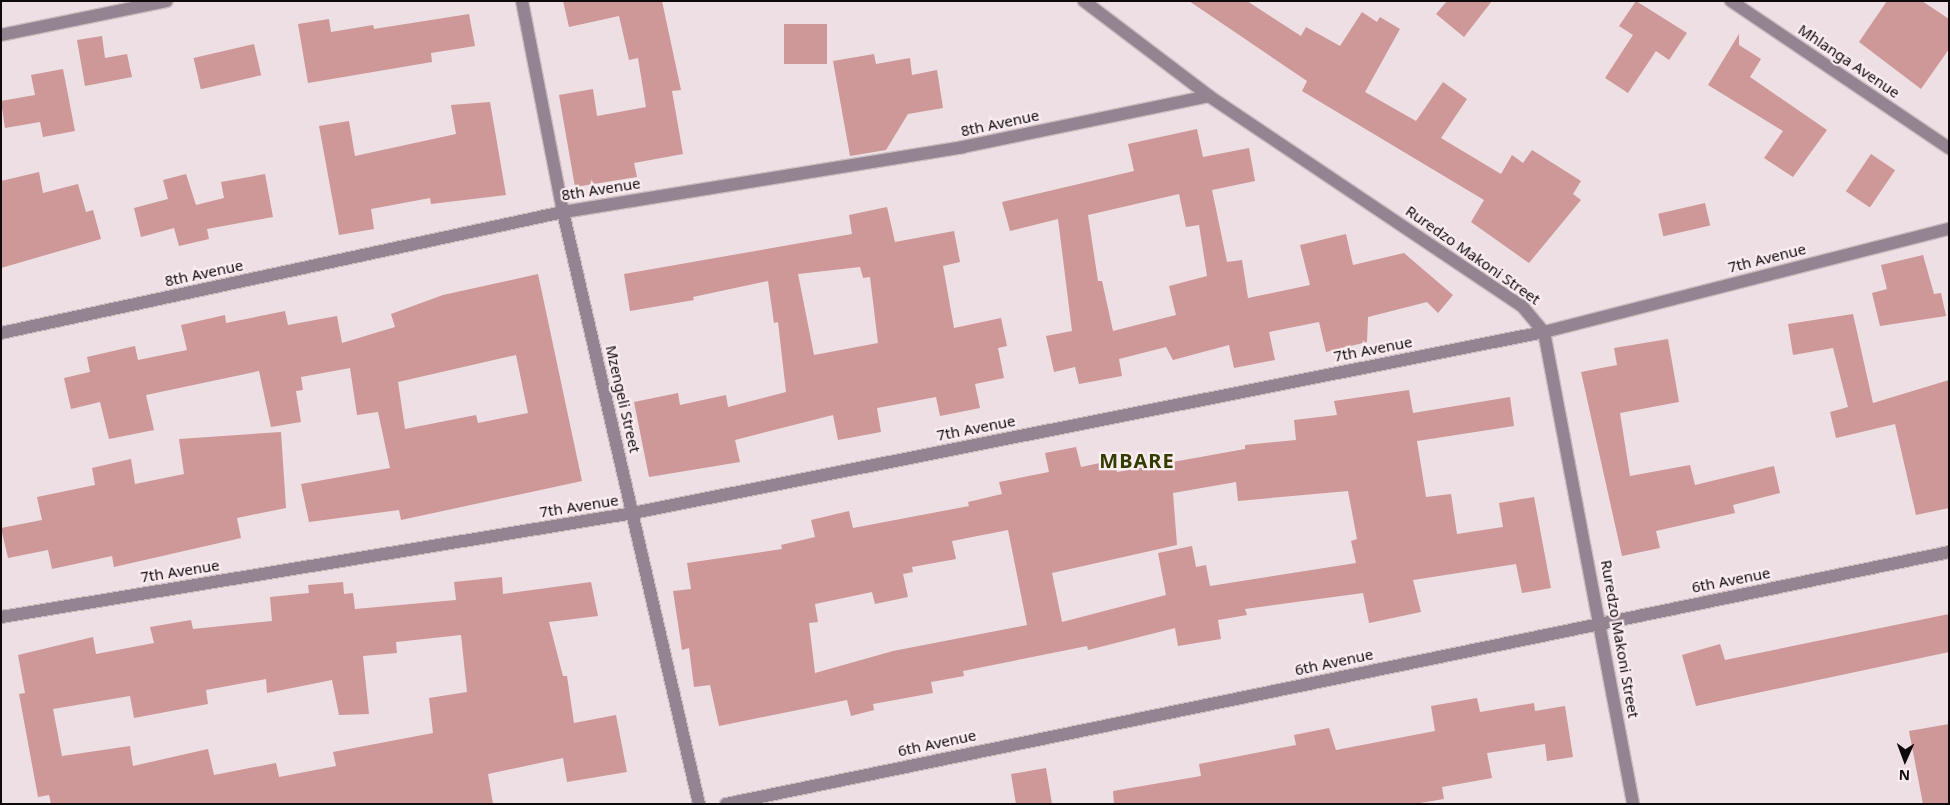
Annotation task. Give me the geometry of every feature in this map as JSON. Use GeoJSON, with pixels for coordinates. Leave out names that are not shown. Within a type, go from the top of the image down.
{"type":"FeatureCollection","features":[{"type":"Feature","properties":{"kind":"street"},"geometry":{"type":"LineString","coordinates":[[1,35],[168,1]]}},
{"type":"Feature","properties":{"kind":"street","name":"Mzengeli Street"},"geometry":{"type":"LineString","coordinates":[[522,1],[562,212],[699,804]]}},
{"type":"Feature","properties":{"kind":"street","name":"Ruredzo Makoni Street"},"geometry":{"type":"LineString","coordinates":[[1084,1],[1209,96],[1522,306],[1544,332],[1601,623],[1632,804]]}},
{"type":"Feature","properties":{"kind":"street","name":"Mhlanga Avenue"},"geometry":{"type":"LineString","coordinates":[[1731,1],[1949,148]]}},
{"type":"Feature","properties":{"kind":"street","name":"8th Avenue"},"geometry":{"type":"LineString","coordinates":[[1,333],[562,212],[963,147],[1209,96]]}},
{"type":"Feature","properties":{"kind":"street","name":"7th Avenue"},"geometry":{"type":"LineString","coordinates":[[1,617],[633,513],[1544,332],[1949,229]]}},
{"type":"Feature","properties":{"kind":"street","name":"6th Avenue"},"geometry":{"type":"LineString","coordinates":[[726,804],[1949,552]]}},
{"type":"Feature","properties":{"kind":"building"},"geometry":{"type":"Polygon","coordinates":[[[563,1],[662,1],[681,90],[672,91],[683,154],[634,163],[637,177],[575,187],[559,95],[593,89],[597,116],[646,107],[638,58],[629,60],[619,16],[569,27],[563,1]]]}},
{"type":"Feature","properties":{"kind":"building"},"geometry":{"type":"Polygon","coordinates":[[[1189,1],[1247,1],[1301,36],[1306,27],[1340,46],[1362,12],[1377,22],[1380,17],[1400,29],[1365,92],[1416,121],[1443,82],[1467,99],[1441,138],[1501,174],[1512,155],[1523,163],[1532,150],[1581,181],[1573,194],[1581,200],[1529,263],[1471,222],[1484,200],[1302,91],[1307,81],[1189,1]]]}},
{"type":"Feature","properties":{"kind":"building"},"geometry":{"type":"Polygon","coordinates":[[[1447,1],[1492,1],[1464,37],[1436,14],[1447,1]]]}},
{"type":"Feature","properties":{"kind":"building"},"geometry":{"type":"Polygon","coordinates":[[[1636,1],[1687,33],[1669,60],[1656,51],[1628,93],[1605,78],[1633,35],[1619,26],[1636,1]]]}},
{"type":"Feature","properties":{"kind":"building"},"geometry":{"type":"Polygon","coordinates":[[[1887,1],[1922,1],[1949,19],[1949,49],[1921,89],[1859,42],[1887,1]]]}},
{"type":"Feature","properties":{"kind":"building"},"geometry":{"type":"Polygon","coordinates":[[[469,14],[475,46],[431,53],[432,62],[308,83],[298,24],[329,19],[331,32],[373,25],[374,29],[469,14]]]}},
{"type":"Feature","properties":{"kind":"building"},"geometry":{"type":"Polygon","coordinates":[[[784,24],[827,24],[827,64],[784,64],[784,24]]]}},
{"type":"Feature","properties":{"kind":"building"},"geometry":{"type":"Polygon","coordinates":[[[1739,34],[1739,45],[1761,59],[1750,77],[1827,130],[1793,177],[1764,158],[1783,131],[1708,85],[1739,34]]]}},
{"type":"Feature","properties":{"kind":"building"},"geometry":{"type":"Polygon","coordinates":[[[102,36],[105,58],[127,54],[132,77],[85,86],[77,40],[102,36]]]}},
{"type":"Feature","properties":{"kind":"building"},"geometry":{"type":"Polygon","coordinates":[[[254,44],[261,75],[201,89],[194,58],[254,44]]]}},
{"type":"Feature","properties":{"kind":"building"},"geometry":{"type":"Polygon","coordinates":[[[874,54],[876,64],[910,58],[912,75],[937,70],[943,108],[908,114],[886,150],[850,156],[833,61],[874,54]]]}},
{"type":"Feature","properties":{"kind":"building"},"geometry":{"type":"Polygon","coordinates":[[[63,69],[75,131],[43,137],[40,122],[5,128],[1,101],[35,95],[31,75],[63,69]]]}},
{"type":"Feature","properties":{"kind":"building"},"geometry":{"type":"Polygon","coordinates":[[[490,102],[506,195],[431,204],[430,198],[371,209],[374,229],[339,235],[319,126],[349,121],[355,156],[456,134],[451,105],[490,102]]]}},
{"type":"Feature","properties":{"kind":"building"},"geometry":{"type":"Polygon","coordinates":[[[1197,129],[1203,157],[1249,148],[1255,181],[1212,190],[1227,262],[1242,260],[1248,298],[1310,285],[1300,245],[1346,234],[1353,265],[1404,253],[1453,295],[1438,313],[1427,302],[1368,317],[1367,342],[1326,352],[1319,322],[1269,332],[1275,360],[1234,368],[1229,345],[1173,360],[1166,347],[1119,359],[1122,376],[1079,384],[1075,367],[1054,372],[1046,336],[1072,331],[1058,219],[1010,231],[1002,202],[1134,171],[1128,144],[1197,129]],[[1179,194],[1088,215],[1098,281],[1102,281],[1113,331],[1176,315],[1169,286],[1207,276],[1199,225],[1186,227],[1179,194]]]}},
{"type":"Feature","properties":{"kind":"building"},"geometry":{"type":"Polygon","coordinates":[[[1871,154],[1895,170],[1870,208],[1846,191],[1871,154]]]}},
{"type":"Feature","properties":{"kind":"building"},"geometry":{"type":"Polygon","coordinates":[[[39,172],[43,193],[78,184],[86,212],[93,210],[101,239],[1,268],[1,181],[39,172]]]}},
{"type":"Feature","properties":{"kind":"building"},"geometry":{"type":"Polygon","coordinates":[[[186,174],[196,205],[224,198],[221,182],[265,174],[273,217],[207,229],[209,239],[179,246],[174,228],[141,237],[134,208],[168,199],[163,180],[186,174]]]}},
{"type":"Feature","properties":{"kind":"building"},"geometry":{"type":"Polygon","coordinates":[[[1705,203],[1710,225],[1663,236],[1658,214],[1705,203]]]}},
{"type":"Feature","properties":{"kind":"building"},"geometry":{"type":"Polygon","coordinates":[[[887,207],[895,242],[954,231],[960,262],[943,266],[954,328],[1001,318],[1007,346],[998,348],[1004,378],[975,384],[980,408],[940,416],[936,397],[877,408],[881,432],[838,440],[833,415],[735,440],[740,462],[649,477],[634,402],[678,393],[680,405],[726,395],[728,407],[786,392],[778,322],[774,323],[768,281],[693,297],[694,300],[630,311],[624,274],[852,234],[849,215],[887,207]],[[860,267],[798,274],[814,355],[878,343],[870,277],[863,278],[860,267]]]}},
{"type":"Feature","properties":{"kind":"building"},"geometry":{"type":"Polygon","coordinates":[[[1923,255],[1934,294],[1941,293],[1946,316],[1880,326],[1872,293],[1887,289],[1881,265],[1923,255]]]}},
{"type":"Feature","properties":{"kind":"building"},"geometry":{"type":"Polygon","coordinates":[[[538,274],[582,481],[401,520],[399,510],[309,522],[301,484],[390,468],[378,412],[357,415],[350,368],[301,377],[303,390],[296,391],[301,422],[271,427],[259,371],[146,395],[154,430],[109,439],[100,402],[71,409],[64,378],[90,372],[87,357],[135,346],[138,360],[187,350],[181,325],[225,315],[226,323],[285,311],[288,325],[337,316],[342,343],[395,327],[391,314],[443,295],[538,274]],[[516,355],[398,382],[405,429],[476,415],[478,423],[528,413],[516,355]]]}},
{"type":"Feature","properties":{"kind":"building"},"geometry":{"type":"Polygon","coordinates":[[[1853,314],[1873,403],[1949,380],[1949,508],[1916,515],[1895,424],[1836,438],[1830,412],[1848,407],[1833,348],[1793,355],[1788,324],[1853,314]]]}},
{"type":"Feature","properties":{"kind":"building"},"geometry":{"type":"Polygon","coordinates":[[[1668,339],[1679,402],[1620,413],[1630,476],[1690,465],[1695,485],[1774,466],[1780,493],[1733,505],[1735,513],[1656,531],[1660,548],[1622,556],[1581,372],[1617,365],[1614,348],[1668,339]]]}},
{"type":"Feature","properties":{"kind":"building"},"geometry":{"type":"Polygon","coordinates":[[[1409,390],[1413,413],[1510,397],[1514,426],[1417,441],[1426,497],[1451,494],[1457,534],[1503,527],[1499,503],[1534,497],[1551,588],[1522,593],[1516,564],[1413,580],[1421,612],[1369,623],[1363,593],[1245,609],[1247,615],[1218,620],[1221,639],[1178,646],[1175,628],[1088,650],[1087,646],[963,671],[964,676],[931,682],[933,693],[873,704],[874,710],[851,716],[847,700],[719,726],[710,685],[694,687],[689,648],[682,650],[673,591],[691,589],[687,563],[782,549],[781,545],[815,537],[811,520],[849,511],[853,528],[969,506],[968,502],[1002,494],[999,482],[1049,472],[1045,453],[1076,447],[1081,467],[1114,460],[1117,472],[1245,449],[1245,445],[1296,440],[1294,420],[1337,415],[1334,401],[1409,390]],[[1236,482],[1173,493],[1177,545],[1052,573],[1062,622],[1166,595],[1158,553],[1192,546],[1196,567],[1206,565],[1210,586],[1356,563],[1351,541],[1357,539],[1348,491],[1238,501],[1236,482]],[[1008,530],[952,541],[956,559],[912,567],[913,572],[903,574],[908,597],[875,604],[872,592],[815,604],[818,622],[809,623],[815,673],[893,651],[1027,625],[1008,530]]]}},
{"type":"Feature","properties":{"kind":"building"},"geometry":{"type":"Polygon","coordinates":[[[281,432],[286,508],[237,518],[241,538],[114,567],[112,556],[52,569],[48,550],[8,558],[1,528],[42,520],[37,497],[95,485],[92,468],[131,459],[135,484],[184,474],[179,439],[281,432]]]}},
{"type":"Feature","properties":{"kind":"building"},"geometry":{"type":"Polygon","coordinates":[[[502,577],[503,594],[591,582],[598,616],[549,622],[563,676],[567,676],[574,723],[616,715],[627,772],[567,782],[563,758],[488,774],[493,804],[51,804],[49,795],[38,797],[19,694],[25,693],[18,655],[93,637],[96,654],[154,643],[150,627],[191,620],[193,629],[272,621],[270,597],[309,593],[308,585],[343,582],[344,594],[353,593],[355,609],[456,600],[454,582],[502,577]],[[461,635],[396,642],[397,653],[363,656],[369,714],[339,715],[332,680],[267,693],[266,679],[206,690],[208,704],[134,718],[130,696],[53,709],[62,756],[130,746],[133,766],[208,749],[214,775],[276,763],[279,777],[336,766],[333,752],[433,733],[429,698],[467,692],[461,635]]]}},
{"type":"Feature","properties":{"kind":"building"},"geometry":{"type":"Polygon","coordinates":[[[1949,614],[1949,652],[1696,706],[1682,655],[1720,644],[1725,660],[1949,614]]]}},
{"type":"Feature","properties":{"kind":"building"},"geometry":{"type":"Polygon","coordinates":[[[1477,698],[1480,712],[1534,703],[1535,711],[1565,706],[1573,757],[1547,761],[1545,744],[1487,753],[1492,778],[1442,787],[1444,799],[1414,804],[1114,804],[1113,791],[1201,776],[1199,764],[1296,745],[1294,735],[1329,728],[1336,750],[1435,731],[1431,706],[1477,698]]]}},
{"type":"Feature","properties":{"kind":"building"},"geometry":{"type":"Polygon","coordinates":[[[1949,724],[1949,804],[1923,804],[1909,731],[1949,724]]]}},
{"type":"Feature","properties":{"kind":"building"},"geometry":{"type":"Polygon","coordinates":[[[1046,768],[1052,804],[1016,804],[1011,774],[1046,768]]]}},
{"type":"Feature","properties":{"kind":"district","name":"MBARE"},"geometry":{"type":"Point","coordinates":[1137,460]}}]}
